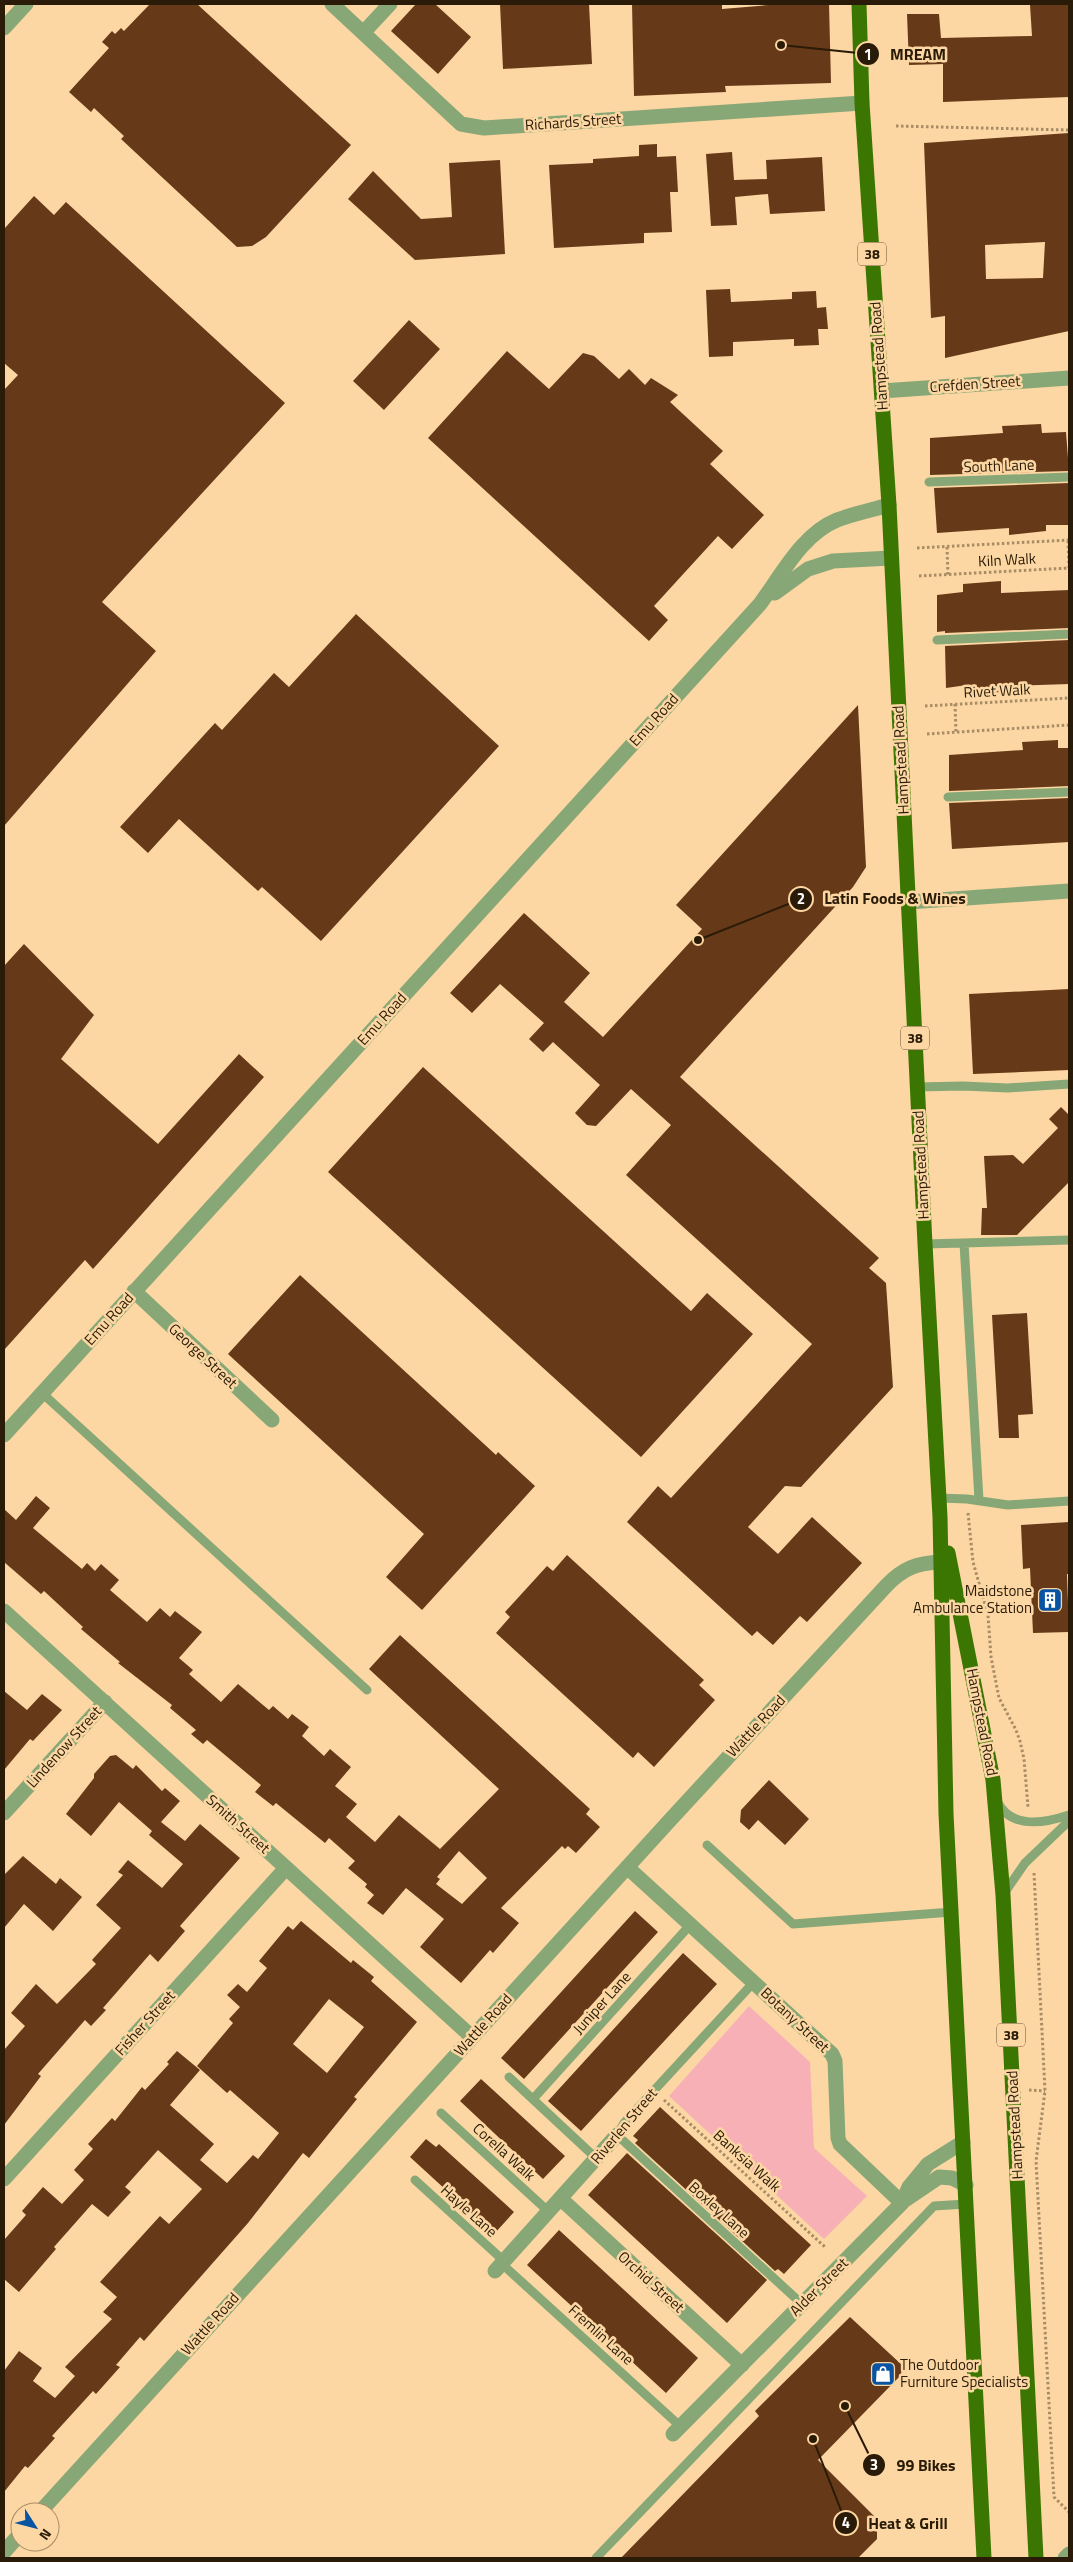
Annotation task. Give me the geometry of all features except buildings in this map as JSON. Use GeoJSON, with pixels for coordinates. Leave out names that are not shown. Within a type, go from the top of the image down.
{"type":"FeatureCollection","features":[{"type":"Feature","properties":{"kind":"main road","name":"Hampstead Road"},"geometry":{"type":"LineString","coordinates":[[858,4],[862,103],[889,505],[940,1517],[946,1814],[984,2558]]}},
{"type":"Feature","properties":{"kind":"main road","name":"Hampstead Road"},"geometry":{"type":"LineString","coordinates":[[940,1517],[984,1729],[996,1798],[1003,1895],[1036,2558]]}},
{"type":"Feature","properties":{"kind":"street"},"geometry":{"type":"LineString","coordinates":[[4,28],[26,4]]}},
{"type":"Feature","properties":{"kind":"street","name":"Richards Street"},"geometry":{"type":"LineString","coordinates":[[332,4],[461,124],[484,128],[862,103]]}},
{"type":"Feature","properties":{"kind":"street"},"geometry":{"type":"LineString","coordinates":[[364,32],[390,4]]}},
{"type":"Feature","properties":{"kind":"street","name":"Crefden Street"},"geometry":{"type":"LineString","coordinates":[[882,391],[1069,378]]}},
{"type":"Feature","properties":{"kind":"street","name":"Emu Road"},"geometry":{"type":"LineString","coordinates":[[4,1435],[760,604],[799,550],[818,532],[836,521],[889,505]]}},
{"type":"Feature","properties":{"kind":"street","name":"Emu Road"},"geometry":{"type":"LineString","coordinates":[[760,604],[808,569],[833,561],[891,558]]}},
{"type":"Feature","properties":{"kind":"street"},"geometry":{"type":"LineString","coordinates":[[908,902],[1069,891]]}},
{"type":"Feature","properties":{"kind":"street","name":"George Street"},"geometry":{"type":"LineString","coordinates":[[134,1291],[272,1420]]}},
{"type":"Feature","properties":{"kind":"street","name":"Wattle Road"},"geometry":{"type":"LineString","coordinates":[[49,2502],[627,1867],[895,1577],[915,1564],[941,1562]]}},
{"type":"Feature","properties":{"kind":"street","name":"Smith Street"},"geometry":{"type":"LineString","coordinates":[[4,1611],[472,2037]]}},
{"type":"Feature","properties":{"kind":"street","name":"Lindenow Street"},"geometry":{"type":"LineString","coordinates":[[4,1813],[105,1702]]}},
{"type":"Feature","properties":{"kind":"street","name":"Botany Street"},"geometry":{"type":"LineString","coordinates":[[627,1867],[832,2054],[835,2061],[838,2138],[840,2144],[902,2203]]}},
{"type":"Feature","properties":{"kind":"street","name":"Fisher Street"},"geometry":{"type":"LineString","coordinates":[[4,2179],[286,1868]]}},
{"type":"Feature","properties":{"kind":"street","name":"Riverlen Street"},"geometry":{"type":"LineString","coordinates":[[501,2265],[617,2135]]}},
{"type":"Feature","properties":{"kind":"street","name":"Alder Street"},"geometry":{"type":"LineString","coordinates":[[677,2430],[902,2203],[909,2187],[928,2164],[963,2142]]}},
{"type":"Feature","properties":{"kind":"street"},"geometry":{"type":"LineString","coordinates":[[902,2203],[939,2176],[948,2177],[966,2185]]}},
{"type":"Feature","properties":{"kind":"street","name":"Orchid Street"},"geometry":{"type":"LineString","coordinates":[[561,2199],[742,2365]]}},
{"type":"Feature","properties":{"kind":"street"},"geometry":{"type":"LineString","coordinates":[[1065,2558],[1069,2554]]}},
{"type":"Feature","properties":{"kind":"lane","name":"South Lane"},"geometry":{"type":"LineString","coordinates":[[929,482],[1069,476]]}},
{"type":"Feature","properties":{"kind":"lane"},"geometry":{"type":"LineString","coordinates":[[937,640],[1069,634]]}},
{"type":"Feature","properties":{"kind":"lane"},"geometry":{"type":"LineString","coordinates":[[948,797],[1069,792]]}},
{"type":"Feature","properties":{"kind":"lane"},"geometry":{"type":"LineString","coordinates":[[917,1087],[1008,1088],[1069,1084]]}},
{"type":"Feature","properties":{"kind":"lane"},"geometry":{"type":"LineString","coordinates":[[925,1244],[1069,1240]]}},
{"type":"Feature","properties":{"kind":"lane"},"geometry":{"type":"LineString","coordinates":[[964,1244],[979,1500]]}},
{"type":"Feature","properties":{"kind":"lane"},"geometry":{"type":"LineString","coordinates":[[42,1393],[367,1690]]}},
{"type":"Feature","properties":{"kind":"lane"},"geometry":{"type":"LineString","coordinates":[[939,1498],[979,1500],[1008,1505],[1069,1502]]}},
{"type":"Feature","properties":{"kind":"lane"},"geometry":{"type":"LineString","coordinates":[[996,1798],[1005,1812],[1029,1823],[1046,1822],[1069,1815]]}},
{"type":"Feature","properties":{"kind":"lane"},"geometry":{"type":"LineString","coordinates":[[1003,1895],[1025,1863],[1069,1821]]}},
{"type":"Feature","properties":{"kind":"lane"},"geometry":{"type":"LineString","coordinates":[[707,1845],[793,1924],[952,1912]]}},
{"type":"Feature","properties":{"kind":"lane","name":"Juniper Lane"},"geometry":{"type":"LineString","coordinates":[[533,2099],[691,1924]]}},
{"type":"Feature","properties":{"kind":"lane","name":"Riverlen Street"},"geometry":{"type":"LineString","coordinates":[[617,2135],[654,2091],[754,1982]]}},
{"type":"Feature","properties":{"kind":"lane"},"geometry":{"type":"LineString","coordinates":[[509,2077],[597,2159]]}},
{"type":"Feature","properties":{"kind":"lane","name":"Corella Walk"},"geometry":{"type":"LineString","coordinates":[[441,2113],[549,2212]]}},
{"type":"Feature","properties":{"kind":"lane","name":"Boxley Lane"},"geometry":{"type":"LineString","coordinates":[[617,2135],[802,2304]]}},
{"type":"Feature","properties":{"kind":"lane","name":"Hayle Lane"},"geometry":{"type":"LineString","coordinates":[[415,2180],[501,2265]]}},
{"type":"Feature","properties":{"kind":"lane"},"geometry":{"type":"LineString","coordinates":[[596,2558],[934,2206],[966,2204]]}},
{"type":"Feature","properties":{"kind":"lane","name":"Fremlin Lane"},"geometry":{"type":"LineString","coordinates":[[501,2265],[677,2430]]}},
{"type":"Feature","properties":{"kind":"path"},"geometry":{"type":"LineString","coordinates":[[896,126],[1069,130]]}},
{"type":"Feature","properties":{"kind":"path","name":"Kiln Walk"},"geometry":{"type":"LineString","coordinates":[[917,548],[1069,540],[1069,568],[919,576]]}},
{"type":"Feature","properties":{"kind":"path"},"geometry":{"type":"LineString","coordinates":[[947,547],[948,575]]}},
{"type":"Feature","properties":{"kind":"path","name":"Rivet Walk"},"geometry":{"type":"LineString","coordinates":[[925,706],[1069,698]]}},
{"type":"Feature","properties":{"kind":"path"},"geometry":{"type":"LineString","coordinates":[[955,704],[956,732]]}},
{"type":"Feature","properties":{"kind":"path"},"geometry":{"type":"LineString","coordinates":[[927,734],[1069,725]]}},
{"type":"Feature","properties":{"kind":"path"},"geometry":{"type":"LineString","coordinates":[[967,1499],[973,1562],[988,1615],[989,1642],[998,1698],[1016,1730],[1024,1758],[1026,1790]]}},
{"type":"Feature","properties":{"kind":"path"},"geometry":{"type":"LineString","coordinates":[[1037,1917],[1045,2091],[1036,2161],[1054,2497],[1069,2512]]}},
{"type":"Feature","properties":{"kind":"path"},"geometry":{"type":"LineString","coordinates":[[1028,2085],[1029,2091],[1045,2091]]}},
{"type":"Feature","properties":{"kind":"path","name":"Banksia Walk"},"geometry":{"type":"LineString","coordinates":[[654,2091],[825,2247]]}},
{"type":"Feature","properties":{"kind":"shaded area"},"geometry":{"type":"Polygon","coordinates":[[[749,2006],[810,2062],[814,2148],[867,2196],[824,2239],[669,2096],[749,2006]]]}},
{"type":"Feature","properties":{"kind":"place","name":"MREAM"},"geometry":{"type":"Point","coordinates":[781,45]}},
{"type":"Feature","properties":{"kind":"place","name":"Latin Foods & Wines"},"geometry":{"type":"Point","coordinates":[698,940]}},
{"type":"Feature","properties":{"kind":"place","name":"Maidstone Ambulance Station"},"geometry":{"type":"Point","coordinates":[1050,1600]}},
{"type":"Feature","properties":{"kind":"place","name":"The Outdoor Furniture Specialists"},"geometry":{"type":"Point","coordinates":[883,2374]}},
{"type":"Feature","properties":{"kind":"place","name":"99 Bikes"},"geometry":{"type":"Point","coordinates":[845,2406]}},
{"type":"Feature","properties":{"kind":"place","name":"Heat & Grill"},"geometry":{"type":"Point","coordinates":[813,2439]}}]}
